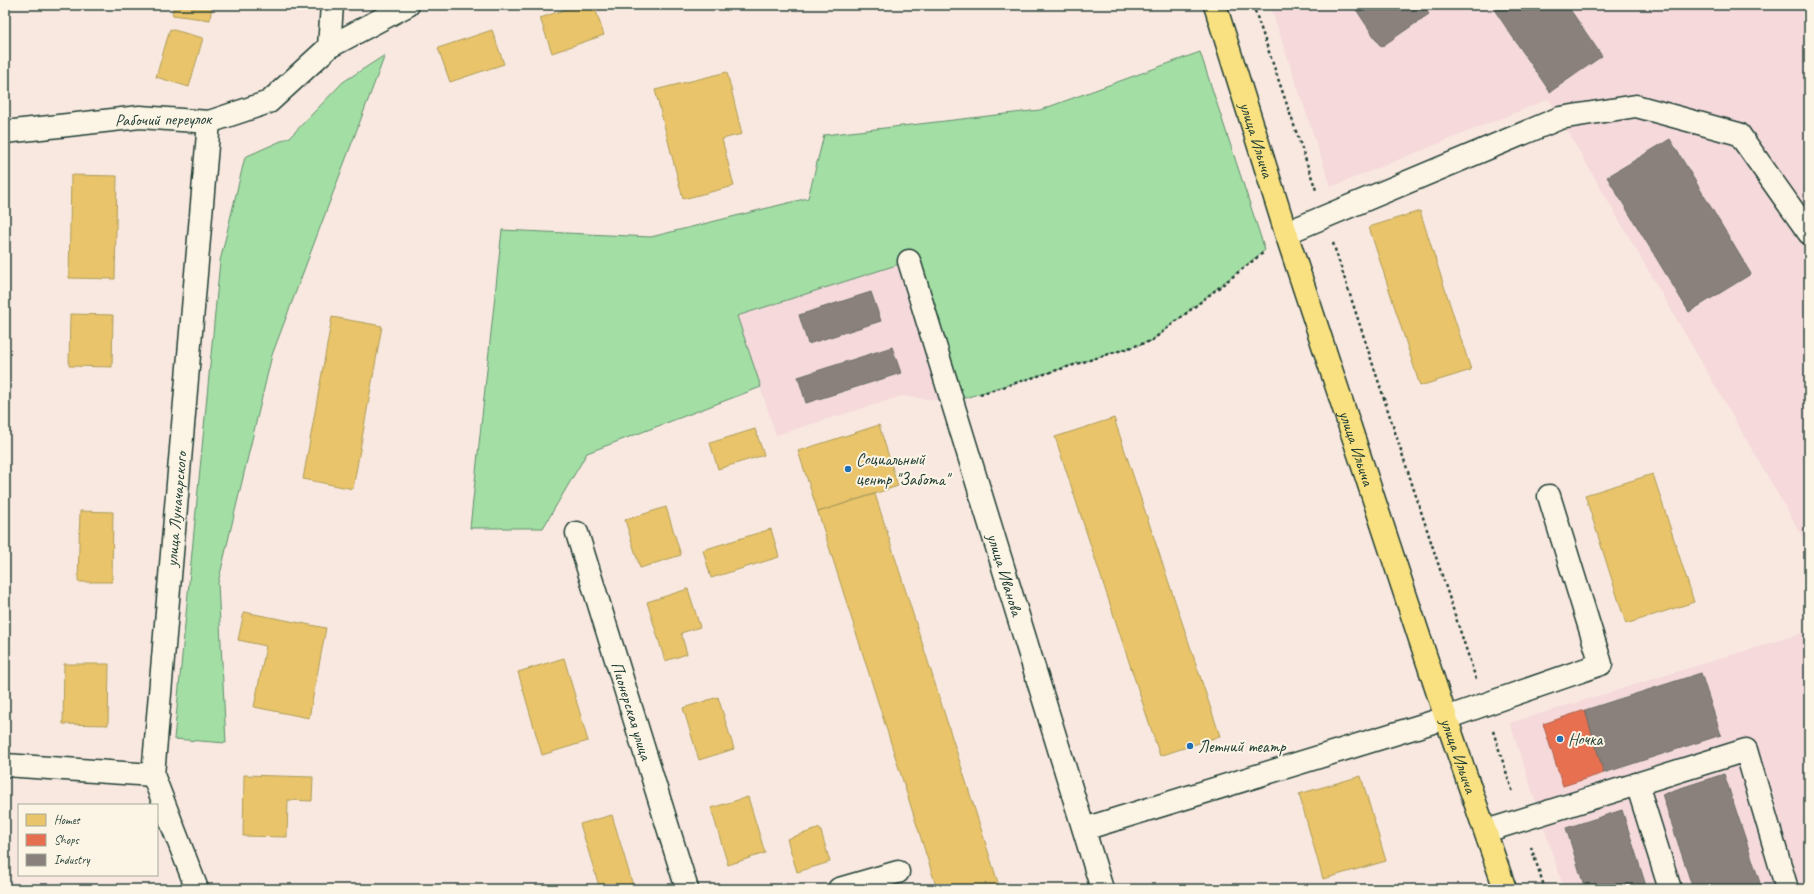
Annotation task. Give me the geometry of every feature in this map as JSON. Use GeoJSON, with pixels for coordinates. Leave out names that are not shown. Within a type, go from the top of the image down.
{"type":"FeatureCollection","features":[{"type":"Feature","properties":{"kind":"main road","name":"улица Ильича"},"geometry":{"type":"LineString","coordinates":[[1215,5],[1286,233],[1446,718],[1505,889]]}},
{"type":"Feature","properties":{"kind":"street"},"geometry":{"type":"LineString","coordinates":[[329,47],[332,5]]}},
{"type":"Feature","properties":{"kind":"street","name":"Рабочий переулок"},"geometry":{"type":"LineString","coordinates":[[5,132],[140,117],[209,122],[269,102],[329,47],[408,5]]}},
{"type":"Feature","properties":{"kind":"street"},"geometry":{"type":"LineString","coordinates":[[1286,233],[1324,216],[1473,156],[1560,118],[1636,106],[1739,134],[1809,233]]}},
{"type":"Feature","properties":{"kind":"street","name":"улица Луначарского"},"geometry":{"type":"LineString","coordinates":[[196,889],[153,775],[209,122]]}},
{"type":"Feature","properties":{"kind":"street","name":"улица Иванова"},"geometry":{"type":"LineString","coordinates":[[909,261],[1102,889]]}},
{"type":"Feature","properties":{"kind":"street"},"geometry":{"type":"LineString","coordinates":[[1084,829],[1446,718],[1601,664],[1549,496]]}},
{"type":"Feature","properties":{"kind":"street","name":"Пионерская улица"},"geometry":{"type":"LineString","coordinates":[[577,533],[687,889]]}},
{"type":"Feature","properties":{"kind":"street"},"geometry":{"type":"LineString","coordinates":[[1486,831],[1746,750],[1787,889]]}},
{"type":"Feature","properties":{"kind":"street"},"geometry":{"type":"LineString","coordinates":[[5,765],[153,775]]}},
{"type":"Feature","properties":{"kind":"street"},"geometry":{"type":"LineString","coordinates":[[1636,784],[1670,889]]}},
{"type":"Feature","properties":{"kind":"street"},"geometry":{"type":"LineString","coordinates":[[839,889],[898,872]]}},
{"type":"Feature","properties":{"kind":"path"},"geometry":{"type":"LineString","coordinates":[[1253,5],[1324,216],[1545,889]]}},
{"type":"Feature","properties":{"kind":"path"},"geometry":{"type":"LineString","coordinates":[[952,402],[1151,341],[1286,233]]}},
{"type":"Feature","properties":{"kind":"shaded area"},"geometry":{"type":"Polygon","coordinates":[[[1270,5],[1809,5],[1809,548],[1549,99],[1331,187],[1270,5]]]}},
{"type":"Feature","properties":{"kind":"shaded area"},"geometry":{"type":"Polygon","coordinates":[[[909,261],[952,402],[902,396],[776,435],[737,316],[909,261]]]}},
{"type":"Feature","properties":{"kind":"shaded area"},"geometry":{"type":"Polygon","coordinates":[[[1809,631],[1809,889],[1564,889],[1510,723],[1809,631]]]}},
{"type":"Feature","properties":{"kind":"green space"},"geometry":{"type":"Polygon","coordinates":[[[1200,52],[1265,250],[1151,341],[952,402],[909,261],[737,316],[761,387],[587,453],[543,528],[470,528],[502,230],[651,237],[808,198],[824,135],[1040,110],[1200,52]]]}},
{"type":"Feature","properties":{"kind":"green space"},"geometry":{"type":"Polygon","coordinates":[[[385,55],[272,355],[218,583],[226,743],[174,739],[220,261],[245,157],[290,137],[343,82],[385,55]]]}},
{"type":"Feature","properties":{"kind":"building: Homes"},"geometry":{"type":"Polygon","coordinates":[[[174,5],[212,5],[210,20],[172,15],[174,5]]]}},
{"type":"Feature","properties":{"kind":"building: Homes"},"geometry":{"type":"Polygon","coordinates":[[[578,5],[594,5],[604,35],[552,53],[540,18],[578,5]]]}},
{"type":"Feature","properties":{"kind":"building: Homes"},"geometry":{"type":"Polygon","coordinates":[[[170,29],[203,38],[189,87],[156,77],[170,29]]]}},
{"type":"Feature","properties":{"kind":"building: Homes"},"geometry":{"type":"Polygon","coordinates":[[[492,30],[504,64],[450,82],[438,48],[492,30]]]}},
{"type":"Feature","properties":{"kind":"building: Homes"},"geometry":{"type":"Polygon","coordinates":[[[727,72],[742,134],[722,139],[734,186],[683,199],[655,90],[727,72]]]}},
{"type":"Feature","properties":{"kind":"building: Homes"},"geometry":{"type":"Polygon","coordinates":[[[71,175],[117,176],[115,279],[69,278],[71,175]]]}},
{"type":"Feature","properties":{"kind":"building: Homes"},"geometry":{"type":"Polygon","coordinates":[[[1420,211],[1471,370],[1420,386],[1369,227],[1420,211]]]}},
{"type":"Feature","properties":{"kind":"building: Homes"},"geometry":{"type":"Polygon","coordinates":[[[70,314],[113,315],[112,367],[69,366],[70,314]]]}},
{"type":"Feature","properties":{"kind":"building: Homes"},"geometry":{"type":"Polygon","coordinates":[[[332,317],[382,326],[353,489],[303,479],[332,317]]]}},
{"type":"Feature","properties":{"kind":"building: Homes"},"geometry":{"type":"Polygon","coordinates":[[[1114,418],[1220,736],[1160,756],[1055,437],[1114,418]]]}},
{"type":"Feature","properties":{"kind":"building: Homes","name":"Социальный центр \"Забота\""},"geometry":{"type":"Polygon","coordinates":[[[879,425],[898,486],[818,512],[798,451],[879,425]]]}},
{"type":"Feature","properties":{"kind":"building: Homes"},"geometry":{"type":"Polygon","coordinates":[[[755,429],[764,455],[718,469],[710,443],[755,429]]]}},
{"type":"Feature","properties":{"kind":"building: Homes"},"geometry":{"type":"Polygon","coordinates":[[[1653,474],[1694,602],[1626,624],[1585,495],[1653,474]]]}},
{"type":"Feature","properties":{"kind":"building: Homes"},"geometry":{"type":"Polygon","coordinates":[[[875,494],[1000,889],[937,889],[818,512],[875,494]]]}},
{"type":"Feature","properties":{"kind":"building: Homes"},"geometry":{"type":"Polygon","coordinates":[[[666,507],[681,555],[640,568],[625,520],[666,507]]]}},
{"type":"Feature","properties":{"kind":"building: Homes"},"geometry":{"type":"Polygon","coordinates":[[[80,511],[113,512],[112,582],[78,582],[80,511]]]}},
{"type":"Feature","properties":{"kind":"building: Homes"},"geometry":{"type":"Polygon","coordinates":[[[771,529],[779,557],[711,578],[703,550],[771,529]]]}},
{"type":"Feature","properties":{"kind":"building: Homes"},"geometry":{"type":"Polygon","coordinates":[[[688,589],[700,627],[681,633],[687,654],[665,661],[647,602],[688,589]]]}},
{"type":"Feature","properties":{"kind":"building: Homes"},"geometry":{"type":"Polygon","coordinates":[[[244,612],[326,628],[309,718],[254,707],[266,646],[238,640],[244,612]]]}},
{"type":"Feature","properties":{"kind":"building: Homes"},"geometry":{"type":"Polygon","coordinates":[[[564,658],[588,741],[542,755],[518,672],[564,658]]]}},
{"type":"Feature","properties":{"kind":"building: Homes"},"geometry":{"type":"Polygon","coordinates":[[[64,664],[109,664],[108,725],[63,724],[64,664]]]}},
{"type":"Feature","properties":{"kind":"building: Homes"},"geometry":{"type":"Polygon","coordinates":[[[718,697],[734,749],[699,760],[683,708],[718,697]]]}},
{"type":"Feature","properties":{"kind":"building: Homes"},"geometry":{"type":"Polygon","coordinates":[[[244,775],[313,777],[312,801],[288,800],[287,837],[243,836],[244,775]]]}},
{"type":"Feature","properties":{"kind":"building: Homes"},"geometry":{"type":"Polygon","coordinates":[[[1361,776],[1386,861],[1323,879],[1299,794],[1361,776]]]}},
{"type":"Feature","properties":{"kind":"building: Homes"},"geometry":{"type":"Polygon","coordinates":[[[748,797],[765,853],[728,865],[711,808],[748,797]]]}},
{"type":"Feature","properties":{"kind":"building: Homes"},"geometry":{"type":"Polygon","coordinates":[[[612,815],[634,889],[600,889],[580,824],[612,815]]]}},
{"type":"Feature","properties":{"kind":"building: Homes"},"geometry":{"type":"Polygon","coordinates":[[[820,828],[830,862],[797,872],[787,839],[820,828]]]}},
{"type":"Feature","properties":{"kind":"building: Shops"},"geometry":{"type":"Polygon","coordinates":[[[1585,710],[1604,773],[1563,786],[1543,724],[1585,710]]]}},
{"type":"Feature","properties":{"kind":"building: Industry"},"geometry":{"type":"Polygon","coordinates":[[[1359,5],[1423,5],[1429,14],[1381,47],[1355,8],[1359,5]]]}},
{"type":"Feature","properties":{"kind":"building: Industry"},"geometry":{"type":"Polygon","coordinates":[[[1491,5],[1567,5],[1602,56],[1550,92],[1491,5]]]}},
{"type":"Feature","properties":{"kind":"building: Industry"},"geometry":{"type":"Polygon","coordinates":[[[1670,139],[1751,274],[1689,312],[1607,177],[1670,139]]]}},
{"type":"Feature","properties":{"kind":"building: Industry"},"geometry":{"type":"Polygon","coordinates":[[[871,292],[881,321],[808,344],[799,315],[871,292]]]}},
{"type":"Feature","properties":{"kind":"building: Industry"},"geometry":{"type":"Polygon","coordinates":[[[892,347],[901,373],[806,403],[798,377],[892,347]]]}},
{"type":"Feature","properties":{"kind":"building: Industry"},"geometry":{"type":"Polygon","coordinates":[[[1701,673],[1721,735],[1604,773],[1585,710],[1701,673]]]}},
{"type":"Feature","properties":{"kind":"building: Industry"},"geometry":{"type":"Polygon","coordinates":[[[1724,774],[1762,889],[1693,889],[1662,794],[1724,774]]]}},
{"type":"Feature","properties":{"kind":"building: Industry"},"geometry":{"type":"Polygon","coordinates":[[[1622,810],[1647,889],[1585,889],[1566,828],[1622,810]]]}},
{"type":"Feature","properties":{"kind":"place","name":"Социальный центр \"Забота\""},"geometry":{"type":"Point","coordinates":[848,469]}},
{"type":"Feature","properties":{"kind":"place","name":"Ночка"},"geometry":{"type":"Point","coordinates":[1560,739]}},
{"type":"Feature","properties":{"kind":"place","name":"Летний театр"},"geometry":{"type":"Point","coordinates":[1190,746]}}]}
